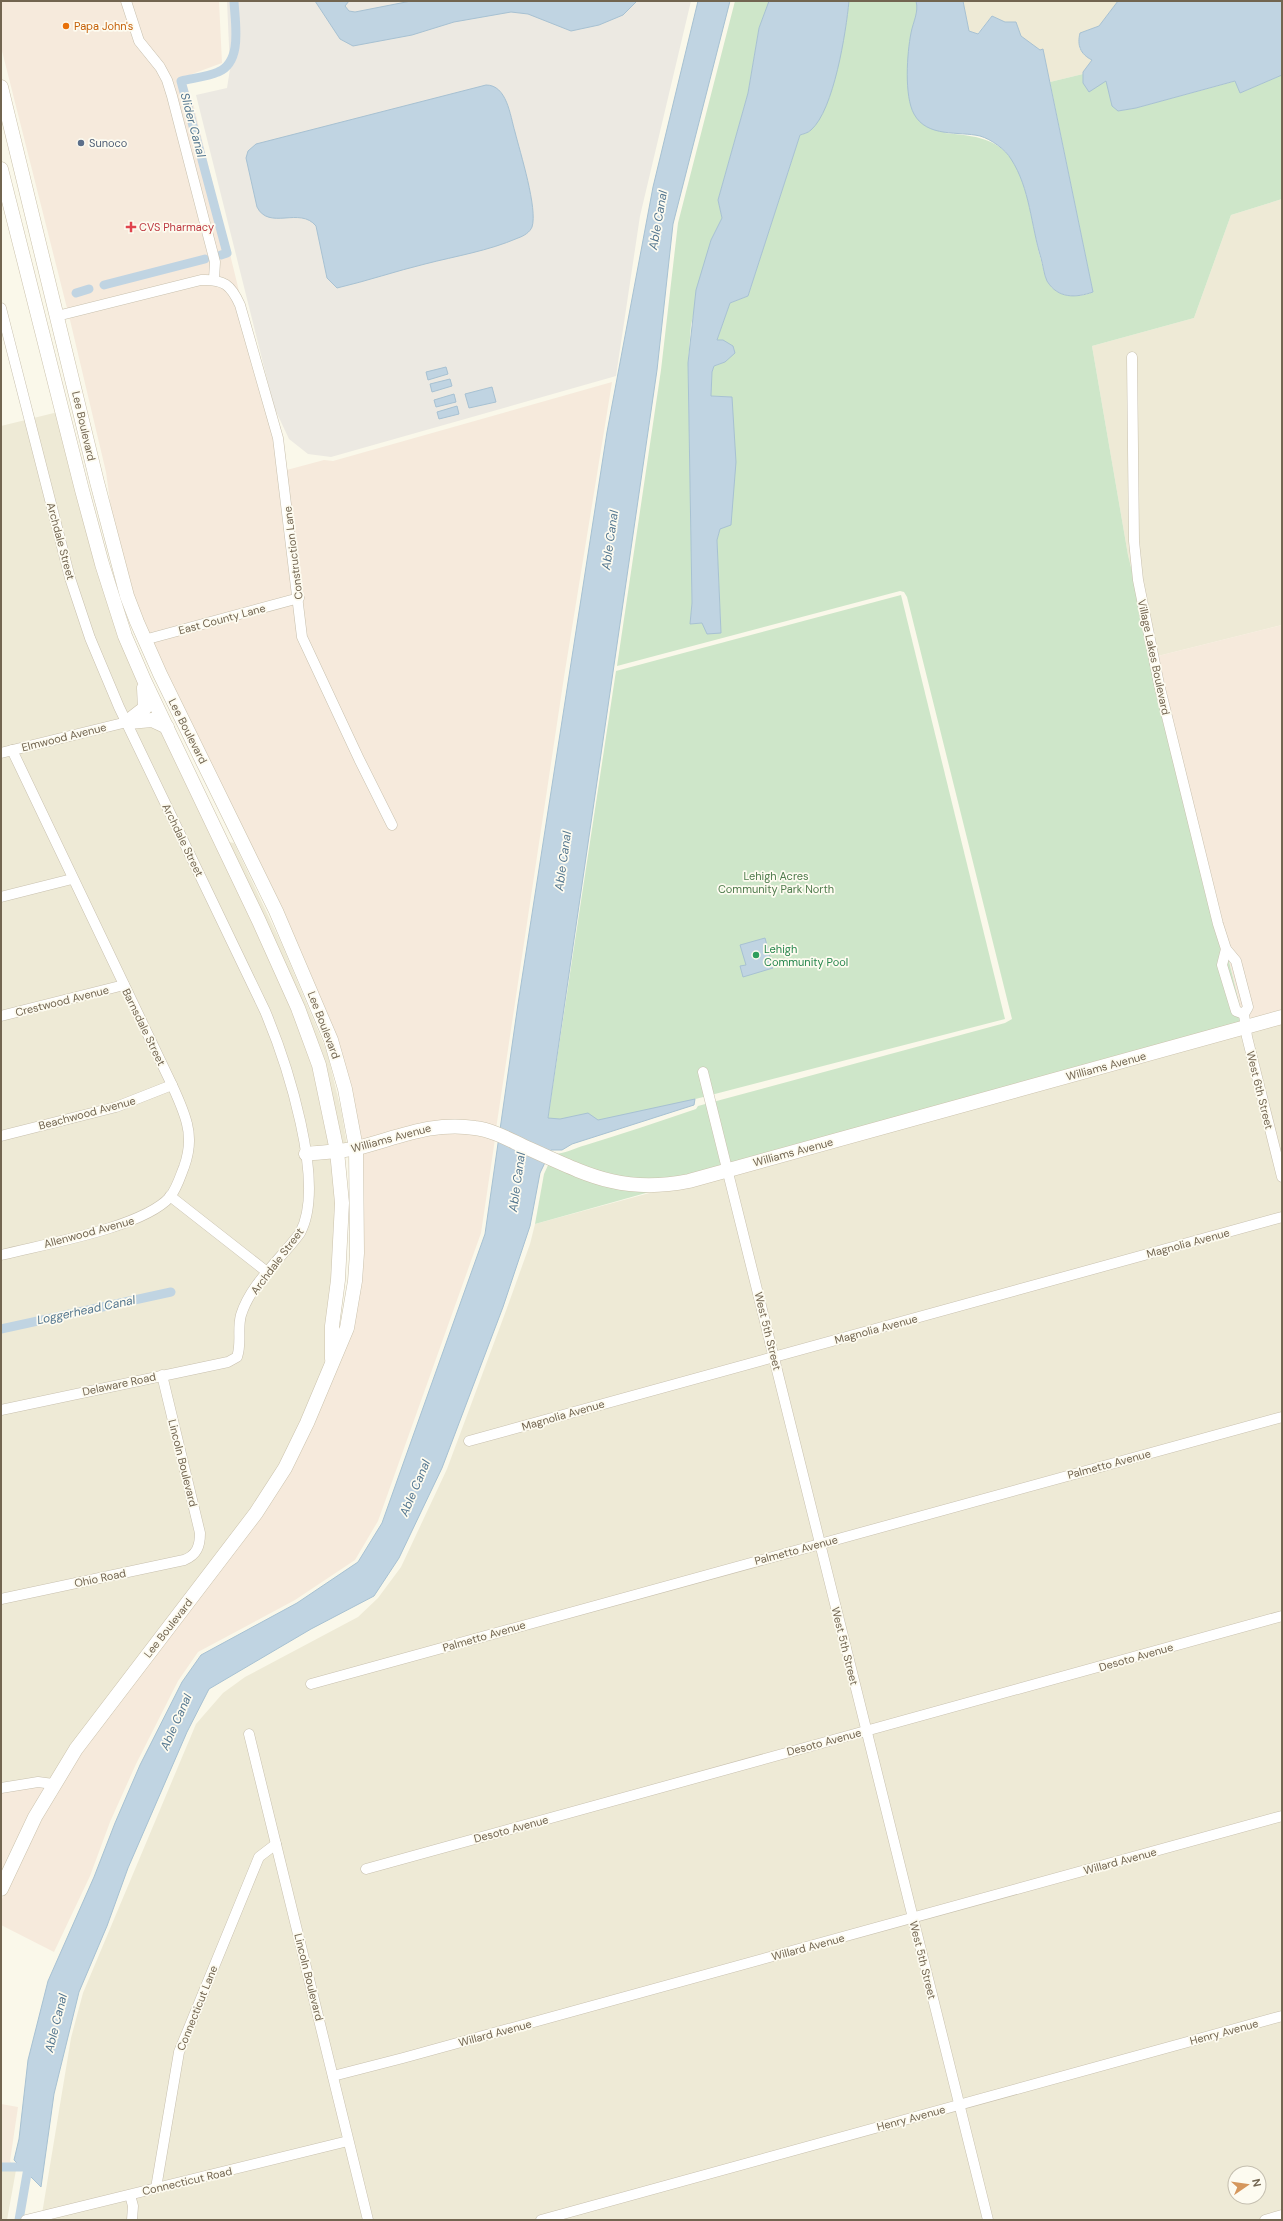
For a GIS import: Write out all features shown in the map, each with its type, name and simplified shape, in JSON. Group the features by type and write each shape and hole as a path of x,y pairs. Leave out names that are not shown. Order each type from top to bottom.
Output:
{"main road":[{"name":"Lee Boulevard","path":"1,87 94,470 127,596 144,640 276,911 331,1040 345,1089 356,1148 357,1253 355,1281 347,1328 297,1444 265,1500 101,1713 54,1784 18,1850 1,1889"},
{"name":"Lee Boulevard","path":"1,169 5,203 63,410 102,564 129,646 259,920 313,1046 326,1092 337,1151 342,1204 338,1280 332,1326 332,1365"},
{"path":"3,188 26,190"},
{"path":"5,203 26,190"},
{"path":"63,410 75,426 89,469 94,470"},
{"path":"129,646 144,640"},
{"path":"127,722 141,712 146,706 142,675"},
{"path":"127,722 147,720 157,721 167,727"},
{"path":"185,765 199,777 230,837 240,837"},
{"name":"Williams Avenue","path":"306,1154 356,1148 440,1126 454,1125 489,1131 600,1179 637,1186 666,1186 728,1170 1245,1020 1282,1017"}],"street":[{"path":"57,316 188,282 214,279 215,262 171,91 160,67 139,41 126,1"},
{"name":"Construction Lane","path":"214,279 227,285 234,292 240,305 278,438 299,598 302,637 392,825"},
{"name":"Archdale Street","path":"1,308 70,578 92,644 127,722 265,1011 279,1044 291,1081 306,1154 309,1205 305,1224 293,1242 252,1294 241,1315 239,1325 240,1349 237,1357"},
{"name":"Village Lakes Boulevard","path":"1132,357 1134,541 1138,580 1162,698 1226,949 1236,961 1248,1007 1245,1020"},
{"name":"East County Lane","path":"144,640 299,598"},
{"name":"Elmwood Avenue","path":"1,753 127,722"},
{"name":"Barnsdale Street","path":"12,750 72,879 184,1111 189,1137 186,1160 178,1184 170,1196"},
{"path":"1,897 72,879"},
{"name":"Village Lakes Boulevard","path":"1226,949 1222,965 1236,1011 1245,1020"},
{"name":"Crestwood Avenue","path":"1,1016 124,985"},
{"name":"West 6th Street","path":"1245,1020 1247,1037 1282,1177"},
{"name":"West 5th Street","path":"703,1072 988,2220"},
{"name":"Beachwood Avenue","path":"1,1136 116,1107 172,1085"},
{"path":"170,1196 268,1272"},
{"name":"Allenwood Avenue","path":"1,1255 129,1222 153,1210 170,1196"},
{"name":"Magnolia Avenue","path":"469,1441 1282,1217"},
{"name":"Delaware Road","path":"1,1410 228,1362 237,1357"},
{"name":"Lincoln Boulevard","path":"162,1375 200,1533 200,1543 196,1551"},
{"name":"Palmetto Avenue","path":"311,1684 1282,1417"},
{"name":"Ohio Road","path":"1,1599 184,1560 196,1551"},
{"name":"Desoto Avenue","path":"366,1869 1282,1616"},
{"name":"Lincoln Boulevard","path":"249,1734 368,2220"},
{"path":"1,1788 32,1783 54,1784"},
{"name":"Willard Avenue","path":"333,2076 1282,1816"},
{"name":"Connecticut Lane","path":"156,2188 178,2052 259,1857 276,1844"},
{"name":"Henry Avenue","path":"541,2220 1282,2016"},
{"name":"Connecticut Road","path":"26,2220 348,2141"},
{"path":"130,2195 132,2220"},
{"path":"1265,2220 1282,2215"}],"shaded area":[{"path":"1,1 219,1 222,63 184,77 194,107 283,471 324,460 333,461 612,382 564,677 496,1129 360,1142 350,1088 177,700 132,594 113,523 106,472 70,320 1,47"},
{"path":"227,1 691,1 640,216 616,376 331,457 308,454 289,439 274,407 196,95 227,88 230,69"},
{"path":"963,1 1118,1 1099,26 1080,33 1079,48 1092,60 1083,74 1050,82 1043,50 1040,50 1020,36 1016,22 1005,22 992,16 977,34 969,31"},
{"path":"1282,199 1282,625 1154,657 1128,555 1092,346 1194,318 1231,215"},
{"path":"58,412 137,677 140,705 147,724 162,730 177,766 254,922 308,1047 331,1147 300,1150 301,1159 332,1156 337,1204 326,1365 302,1422 265,1492 50,1781 1,1793 1,426"},
{"path":"1282,625 1282,1012 1244,1022 1154,657"},
{"path":"229,842 234,843 282,945 327,1052 341,1110 347,1145 342,1145 331,1090"},
{"path":"1282,1022 1282,2220 41,2220 71,2038 83,1993 196,1724 223,1693 245,1677 358,1617 378,1598 401,1567 447,1469 530,1244 535,1224"},
{"path":"453,1130 495,1139 481,1233 378,1521 355,1560 295,1600 198,1652 178,1681 136,1764 110,1822 90,1876 54,1952 1,1925 1,1901 22,1852 80,1751 233,1554 352,1329 362,1152 429,1132"},
{"path":"50,1781 1,1876 1,1793"},
{"path":"1,2104 18,2107 10,2161 16,2170 1,2171"},
{"path":"16,2170 7,2220 1,2220 1,2171"}],"green space":[{"path":"735,1 769,1 769,4 759,28 748,93 718,200 722,218 711,240 691,325 688,363 692,603 690,624 702,623 721,633 717,540 720,529 732,397 711,396 712,372 714,366 725,362 717,340 730,303 748,296 800,135 810,131 834,68 844,35 849,1 916,1 918,7 911,34 945,133 973,136 989,141 997,145 1011,158 1022,179 1046,279 1051,287 1056,291 1068,296 1080,296 1093,292 1050,82 1083,74 1083,83 1106,80 1118,111 1136,108 1236,81 1240,93 1282,75 1282,199 1231,215 1194,318 1092,346 1128,555 1244,1022 665,1181 614,1177 553,1154 566,1152 613,1137 696,1109 698,1106 1005,1023 1012,1019 907,597 904,592 900,591 617,666 661,370 678,223"},
{"name":"Lehigh Acres Community Park North","path":"901,595 1005,1019 545,1138 616,671"},
{"path":"549,1163 653,1191 535,1224 544,1174"}],"water":[{"path":"315,1 349,1 345,6 349,11 355,12 411,1 637,1 623,15 599,25 571,31 528,14 511,12 454,22 412,35 353,46 340,39"},
{"path":"698,1 730,1 673,224 657,370 548,1118 560,1119 588,1113 598,1120 695,1099 694,1105 572,1144 562,1150 551,1150 540,1173 530,1226 503,1307 442,1468 399,1558 374,1596 311,1629 209,1689 187,1732 128,1868 107,1926 79,1992 54,2094 41,2187 14,2160 19,2139 28,2060 48,1981 94,1877 140,1765 182,1682 201,1655 297,1603 358,1562 382,1523 485,1234 518,1004 607,432 653,187"},
{"path":"769,1 849,1 838,70 826,106 819,120 811,130 800,135 748,296 730,303 717,340 723,340 733,346 735,353 725,362 714,366 712,372 711,396 732,397 736,462 731,525 720,529 717,540 721,633 707,634 702,623 690,624 692,603 688,363 696,290 711,240 722,218 718,200 748,93 759,28"},
{"path":"916,1 963,1 969,31 978,34 992,16 1005,22 1016,22 1021,36 1040,50 1043,49 1093,292 1068,296 1056,291 1047,281 1022,182 1017,170 1006,152 984,137 944,132 927,127 920,122 914,114 909,97 907,74 911,33 917,9"},
{"path":"1118,1 1282,1 1282,75 1240,93 1235,81 1136,108 1118,111 1112,106 1106,81 1089,92 1083,83 1083,72 1092,60 1082,52 1079,41 1080,33 1099,26"},
{"path":"486,85 493,86 503,95 511,117 528,180 533,207 533,219 531,229 522,236 507,243 484,250 337,288 327,278 316,226 309,220 302,218 269,217 262,214 257,207 246,158 248,151 256,144"},
{"path":"446,367 448,374 428,380 426,372"},
{"path":"450,379 452,386 432,392 430,384"},
{"path":"492,387 496,402 469,408 465,394"},
{"path":"454,394 456,402 436,407 434,400"},
{"path":"457,406 459,414 439,419 437,412"},
{"name":"Lehigh Community Pool","path":"765,938 773,968 743,977 740,966 746,965 740,945"}],"waterway":[{"name":"Slider Canal","path":"221,255 227,253 181,81 214,74 226,67 231,60 236,41 234,1"},
{"name":"Slider Canal","path":"104,285 205,259"},
{"name":"Slider Canal","path":"76,293 89,289"},
{"name":"Loggerhead Canal","path":"1,1329 171,1292"},
{"name":"Able Canal","path":"19,2220 29,2162"},
{"path":"1,2167 28,2167"}],"place":[{"name":"Papa John's","path":"66,26"},
{"name":"Sunoco","path":"81,143"},
{"name":"CVS Pharmacy","path":"131,227"},
{"name":"Lehigh Community Pool","path":"756,955"}]}
